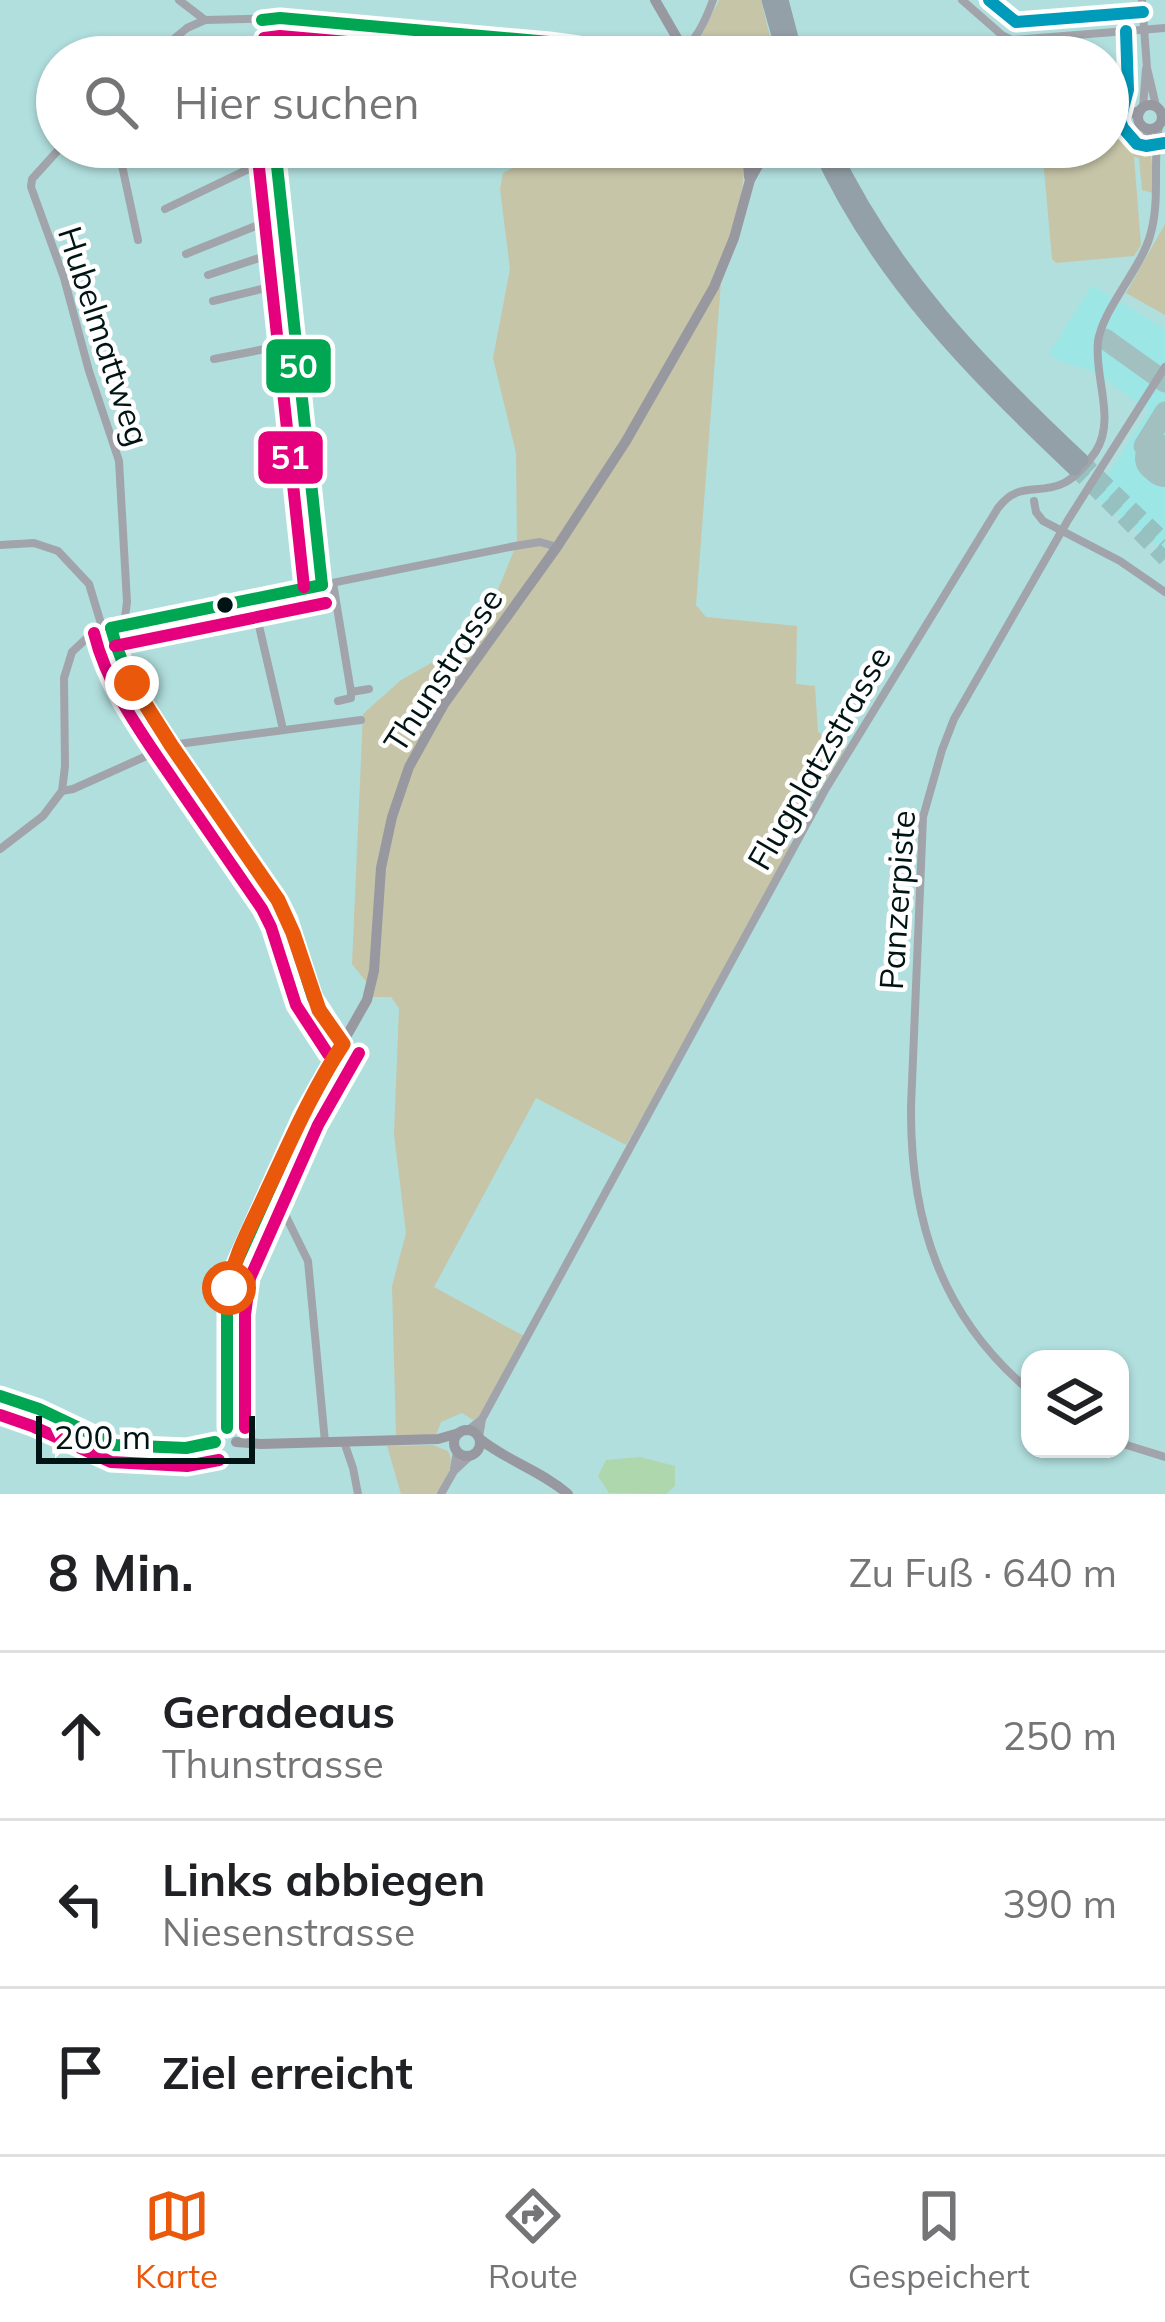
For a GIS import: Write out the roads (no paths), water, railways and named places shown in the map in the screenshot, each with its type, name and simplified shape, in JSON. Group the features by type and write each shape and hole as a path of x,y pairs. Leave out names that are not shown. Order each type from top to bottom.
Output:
{"highway":[{"path":"769,0 779,36"},
{"path":"781,0 790,36"},
{"path":"830,168 860,224 916,305 975,372 1084,460"},
{"path":"842,168 878,233 934,310 982,364 1084,460"}],"street":[{"path":"179,0 205,20"},
{"path":"655,0 675,36"},
{"path":"696,36 713,0"},
{"path":"962,0 1004,36"},
{"path":"1084,460 1102,438 1104,424 1098,340 1149,241 1157,202 1142,0"},
{"path":"176,36 205,20 280,18 482,36"},
{"path":"262,20 263,36"},
{"path":"1065,36 1165,28"},
{"name":"Hubelmattweg","path":"44,168 31,183 119,461 127,602 124,626"},
{"path":"123,168 138,239"},
{"path":"165,209 245,168"},
{"path":"278,168 322,585"},
{"name":"Thunstrasse","path":"227,1428 230,1279 270,1184 313,1095 361,1012 371,984 381,868 409,767 444,704 557,547 626,440 708,298 734,238 751,168"},
{"path":"186,254 283,214"},
{"path":"208,275 286,249"},
{"path":"213,301 290,283"},
{"path":"214,359 296,343"},
{"name":"Panzerpiste","path":"1021,1382 986,1347 959,1310 934,1261 920,1216 911,1153 923,817 947,734 1062,530 1165,367"},
{"path":"1084,460 1106,458"},
{"name":"Flugplatzstrasse","path":"468,1443 825,790 998,508 1017,491 1066,482 1084,460"},
{"path":"1034,501 1040,517 1165,592"},
{"path":"0,545 34,543 58,551 89,584 128,676 278,900 319,1010 343,1044"},
{"path":"0,849 43,816 62,791 65,668 78,644 89,636 534,543 557,547"},
{"path":"333,583 351,692 351,698 338,700"},
{"path":"253,600 283,725"},
{"path":"351,692 369,689"},
{"path":"62,791 171,745 361,720"},
{"path":"270,1184 308,1261 325,1442"},
{"path":"0,1396 116,1445 186,1448 215,1442"},
{"path":"215,1442 217,1432 227,1428 236,1434 236,1442"},
{"path":"215,1442 226,1450 236,1442 438,1439 468,1443 536,1470 568,1494"},
{"path":"343,1441 358,1494"},
{"path":"441,1494 468,1443"},
{"path":"1129,1446 1165,1457"}],"tunnel":[{"path":"1081,460 1165,541"},
{"path":"1074,468 1165,559"}]}
